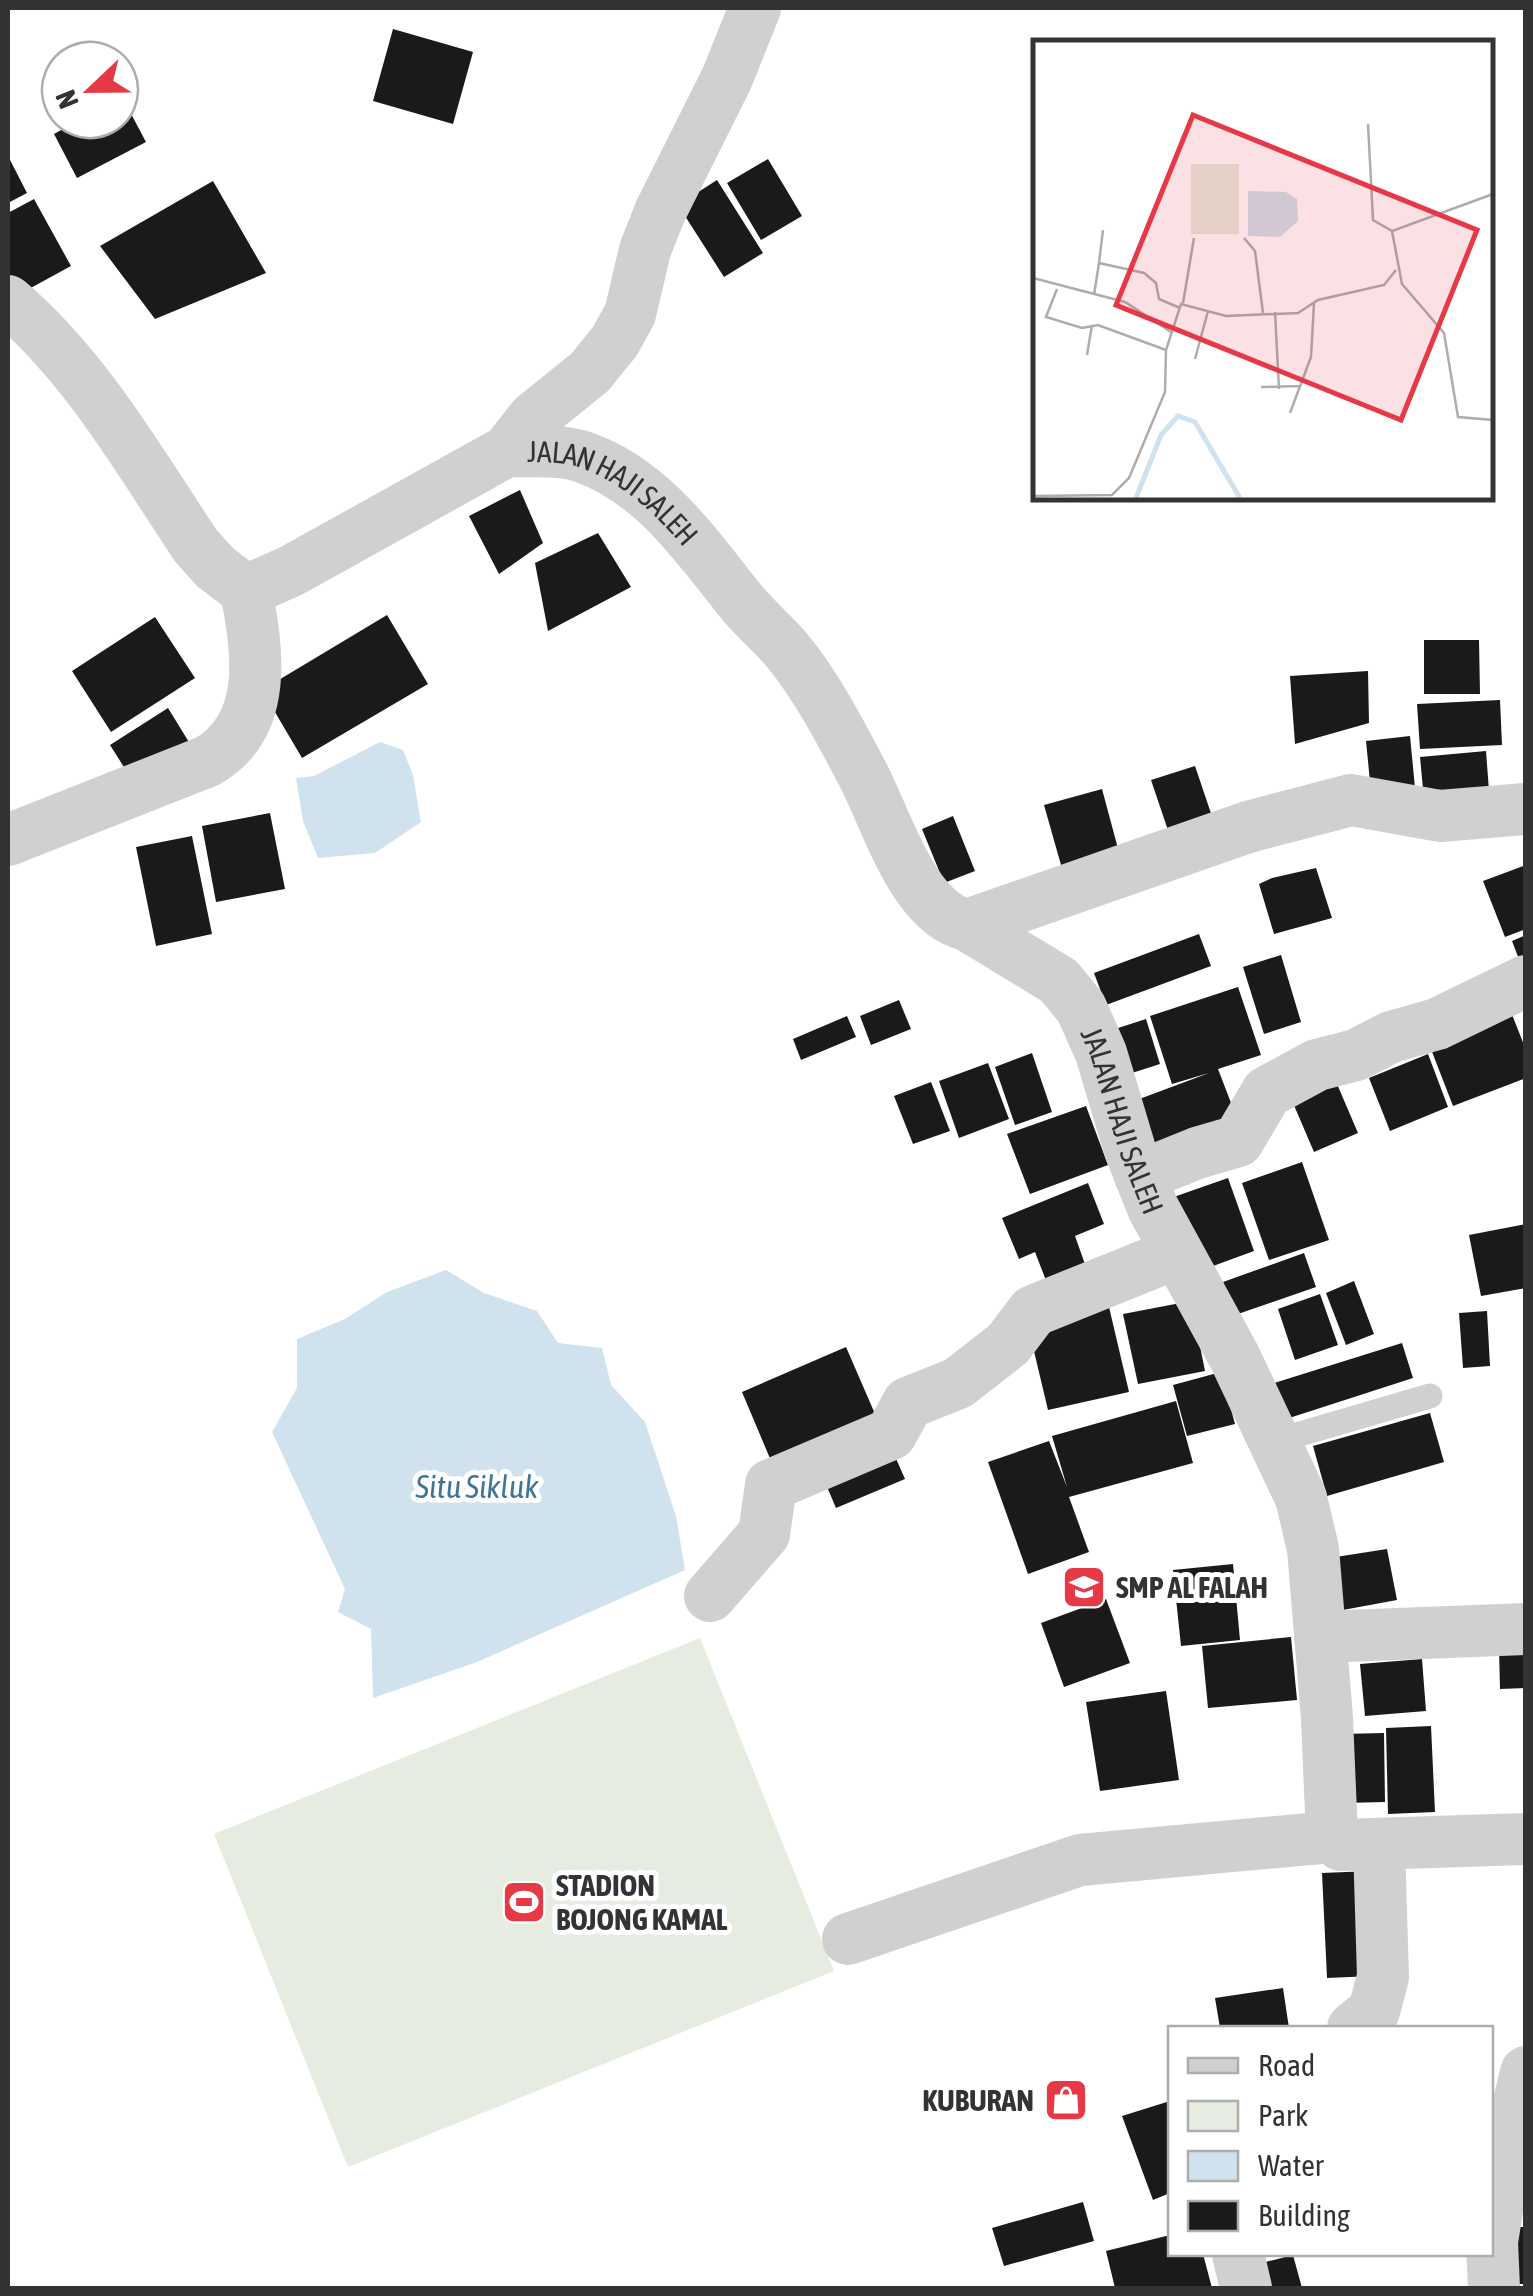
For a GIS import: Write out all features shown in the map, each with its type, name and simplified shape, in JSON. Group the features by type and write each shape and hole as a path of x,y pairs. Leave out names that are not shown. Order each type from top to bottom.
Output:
{"street":[{"path":"246,591 290,571 507,451 533,418 590,372 630,314 645,250 660,212 728,78 755,8"},
{"path":"8,302 30,320 88,388 196,546 246,591 258,676 245,720 226,750 208,761 8,840"},
{"name":"JALAN HAJI SALEH","path":"507,451 579,455 609,468 649,494 786,650 862,774 920,889 954,922 967,924 1059,981 1081,1008 1101,1054 1140,1176 1177,1254 1235,1358 1301,1498 1309,1532 1320,1637 1383,1977 1374,2011 1355,2026"},
{"path":"967,924 1248,827 1351,800 1440,816 1526,810"},
{"path":"1140,1176 1197,1152 1238,1141 1268,1092 1317,1064 1356,1056 1391,1037 1437,1024 1526,981"},
{"path":"710,1596 764,1534 772,1484 891,1434 908,1403 958,1383 1008,1344 1033,1311 1177,1254"},
{"path":"1320,1637 1526,1629"},
{"path":"848,1939 1080,1860 1356,1841 1526,1839"},
{"path":"1493,2235 1502,2172 1526,2072"},
{"path":"1238,2256 1246,2288"},
{"path":"1493,2256 1494,2288"}],"lane":[{"path":"1276,1441 1430,1396"}],"green space":[{"name":"STADION BOJONG KAMAL","path":"700,1638 834,1971 348,2167 214,1834"}],"water":[{"path":"380,742 403,750 413,775 421,822 375,853 318,858 303,821 296,778 314,776"},
{"name":"Situ Sikluk","path":"446,1270 484,1293 537,1311 558,1343 602,1348 611,1385 645,1422 676,1516 685,1570 477,1662 373,1698 371,1629 338,1612 345,1589 272,1432 297,1388 297,1339 345,1319 387,1292"}],"building":[{"path":"393,29 473,52 453,124 373,101"},
{"path":"140,131 146,142 77,178 57,140 140,140"},
{"path":"8,156 27,193 8,203"},
{"path":"768,159 802,216 761,240 727,183"},
{"path":"717,180 763,253 724,277 678,205"},
{"path":"213,181 266,273 155,319 100,246"},
{"path":"34,199 71,266 16,296 8,281 8,213"},
{"path":"520,490 543,543 499,574 469,516"},
{"path":"598,533 631,587 548,631 535,563"},
{"path":"387,615 428,684 302,758 262,690"},
{"path":"155,617 195,678 111,732 72,671"},
{"path":"1424,640 1479,640 1480,694 1424,694"},
{"path":"1368,671 1369,723 1295,744 1290,676"},
{"path":"1500,700 1502,745 1420,749 1417,704"},
{"path":"168,708 192,747 134,783 110,745"},
{"path":"1410,736 1415,788 1371,792 1366,741"},
{"path":"1486,751 1490,804 1425,810 1420,757"},
{"path":"1195,766 1218,834 1174,848 1151,780"},
{"path":"1102,789 1120,856 1063,872 1044,805"},
{"path":"270,813 285,889 216,902 202,826"},
{"path":"953,816 975,871 944,883 922,829"},
{"path":"192,836 212,934 156,946 136,847"},
{"path":"1526,865 1526,929 1505,937 1483,881"},
{"path":"1316,868 1332,918 1274,934 1259,884"},
{"path":"1199,934 1211,966 1106,1005 1094,973"},
{"path":"1526,935 1526,975 1525,975 1512,941"},
{"path":"1281,955 1301,1022 1264,1034 1243,967"},
{"path":"1238,987 1261,1055 1218,1069 1238,1121 1154,1154 1134,1101 1209,1073 1172,1084 1150,1016"},
{"path":"899,1000 911,1029 871,1045 860,1016"},
{"path":"1511,1012 1526,1050 1526,1078 1453,1106 1429,1044"},
{"path":"847,1016 856,1037 801,1060 793,1039"},
{"path":"1146,1019 1160,1064 1132,1073 1118,1028"},
{"path":"1032,1053 1052,1112 1015,1125 995,1067"},
{"path":"1428,1054 1448,1107 1390,1131 1369,1078"},
{"path":"988,1063 1009,1119 959,1138 939,1081"},
{"path":"1334,1077 1358,1133 1314,1152 1290,1096"},
{"path":"931,1082 950,1131 913,1144 894,1096"},
{"path":"1086,1106 1108,1165 1030,1194 1007,1134"},
{"path":"1302,1162 1329,1240 1269,1260 1242,1183"},
{"path":"1228,1178 1254,1251 1194,1273 1168,1199"},
{"path":"1088,1183 1104,1224 1075,1236 1091,1281 1052,1296 1035,1252 1019,1259 1002,1218"},
{"path":"1526,1224 1526,1288 1481,1296 1469,1235"},
{"path":"1304,1253 1316,1287 1235,1315 1223,1282"},
{"path":"1354,1281 1374,1334 1346,1345 1326,1293"},
{"path":"1320,1294 1338,1345 1295,1360 1278,1309"},
{"path":"1191,1301 1205,1371 1138,1384 1123,1314"},
{"path":"1109,1307 1129,1392 1048,1410 1028,1326"},
{"path":"1487,1311 1490,1366 1463,1368 1459,1313"},
{"path":"1402,1343 1413,1378 1283,1420 1271,1384"},
{"path":"846,1347 882,1430 777,1475 742,1392"},
{"path":"1221,1372 1235,1424 1187,1436 1173,1385"},
{"path":"1176,1401 1193,1463 1069,1497 1089,1552 1028,1574 988,1462 1049,1441 1067,1487 1052,1436"},
{"path":"1430,1413 1444,1462 1327,1496 1313,1446"},
{"path":"890,1445 905,1479 836,1508 822,1475"},
{"path":"1387,1549 1397,1600 1332,1612 1323,1559"},
{"path":"1233,1564 1240,1640 1181,1646 1173,1570"},
{"path":"1106,1599 1130,1663 1064,1687 1041,1623"},
{"path":"1291,1637 1297,1700 1208,1708 1202,1646"},
{"path":"1526,1647 1526,1688 1500,1689 1499,1648"},
{"path":"1422,1659 1426,1711 1365,1716 1360,1664"},
{"path":"1166,1691 1179,1780 1100,1791 1086,1702"},
{"path":"1431,1726 1435,1812 1388,1814 1386,1728"},
{"path":"1384,1733 1385,1802 1344,1803 1342,1734"},
{"path":"1370,1871 1374,1976 1327,1978 1322,1873"},
{"path":"1283,1988 1289,2026 1220,2026 1215,1998"},
{"name":"KUBURAN","path":"1069,2088 1078,2108 1064,2116 1055,2094"},
{"path":"1168,2102 1168,2194 1153,2200 1122,2116"},
{"path":"1083,2202 1094,2241 1004,2266 992,2228"},
{"path":"1514,2227 1526,2227 1526,2284 1513,2284"},
{"path":"1168,2236 1168,2256 1204,2256 1212,2288 1115,2288 1106,2251"},
{"path":"1293,2256 1302,2288 1257,2288 1250,2266"}],"place":[{"name":"SMP AL FALAH","path":"1084,1587"},
{"name":"STADION BOJONG KAMAL","path":"524,1902"},
{"name":"KUBURAN","path":"1066,2100"}]}
